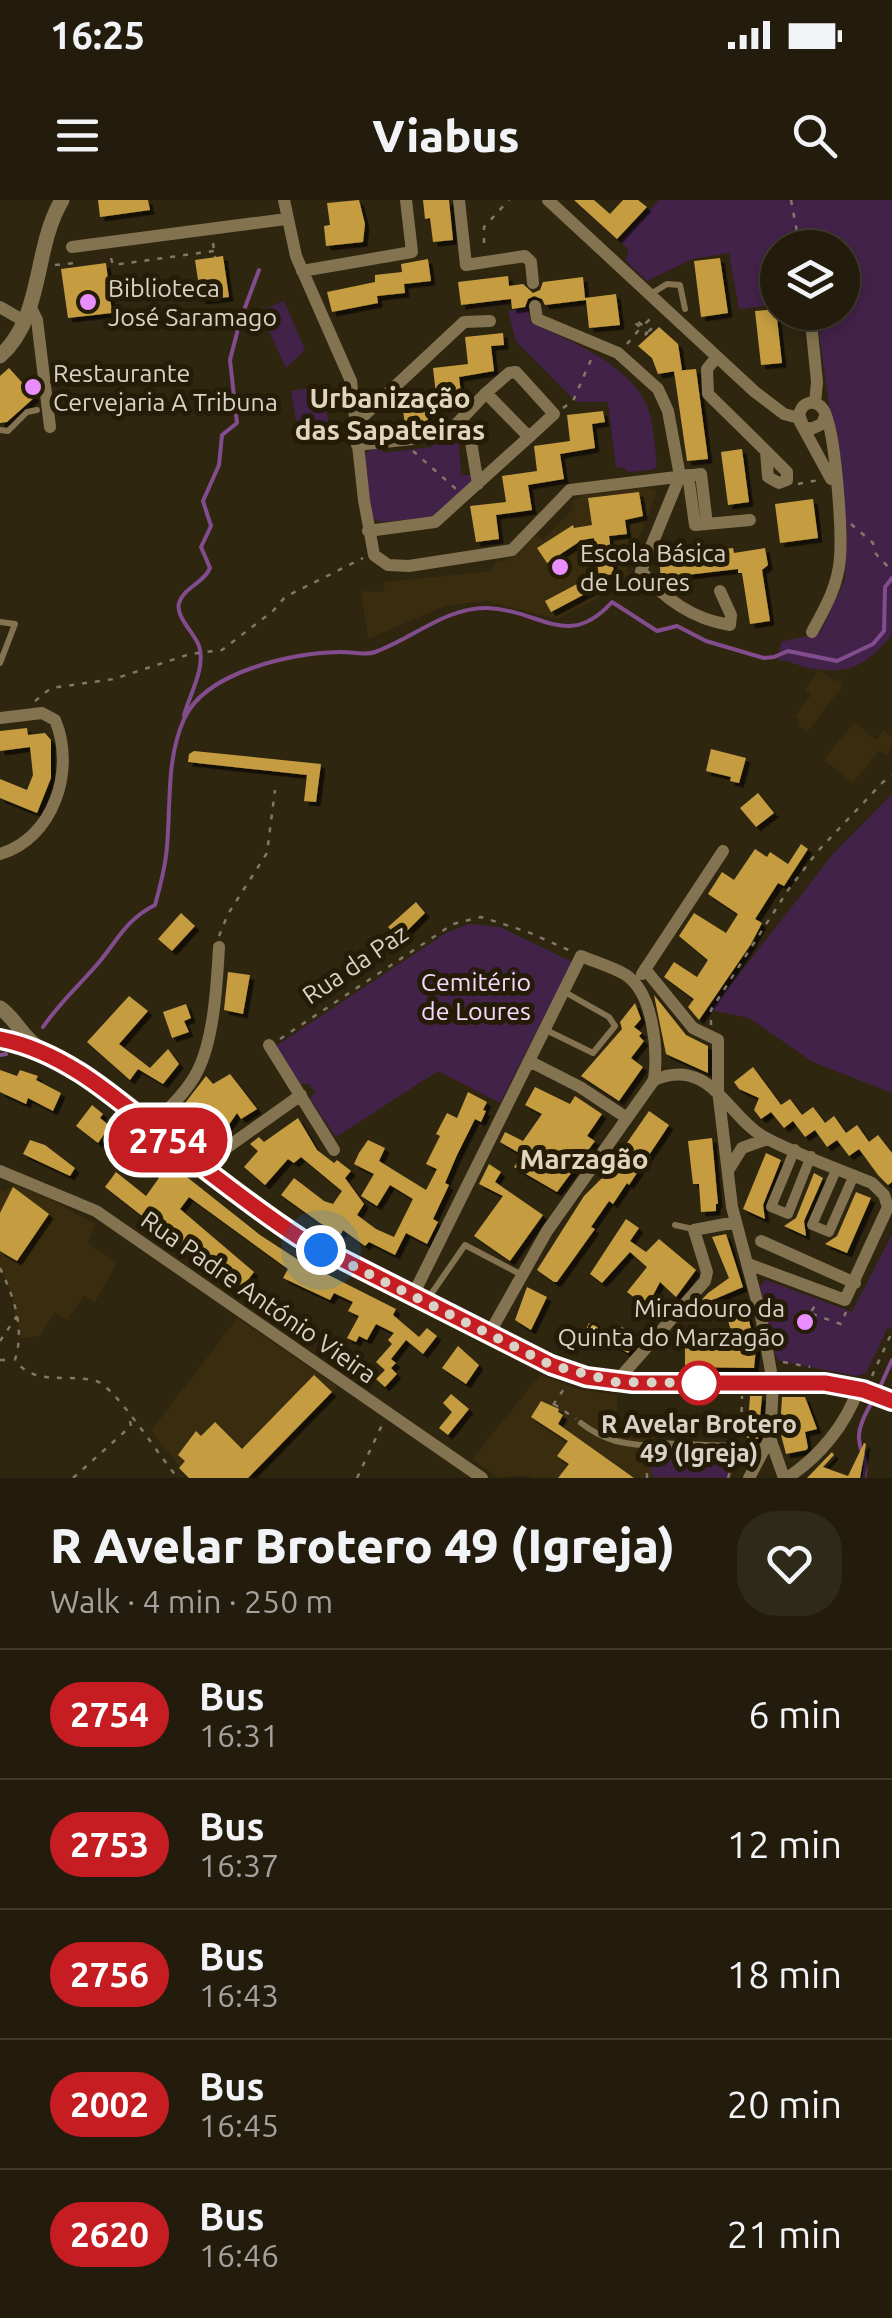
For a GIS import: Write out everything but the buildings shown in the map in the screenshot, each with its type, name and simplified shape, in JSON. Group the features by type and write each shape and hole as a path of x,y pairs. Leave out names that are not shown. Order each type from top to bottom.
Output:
{"main road":[{"path":"4,1040 58,1060 96,1083 300,1238 551,1365 616,1382 825,1383 892,1402"}],"street":[{"path":"0,356 16,340 27,314 48,230 62,200"},
{"path":"284,200 302,270 351,381 374,556 388,565 409,566 512,550 570,490 684,475 701,474 707,524 750,520"},
{"path":"302,270 412,252 406,200"},
{"path":"459,200 466,264 525,256 531,262 533,283"},
{"path":"548,200 660,307 774,407 800,420 806,428 815,429 825,416"},
{"path":"72,247 286,219"},
{"path":"536,306 537,319 618,354 658,389 684,475 641,571 658,592 684,610 730,625 732,615 720,591"},
{"path":"0,307 36,320 50,427"},
{"path":"357,422 464,322 490,321"},
{"path":"812,330 818,382 814,403"},
{"path":"716,358 707,369 708,394 766,451 768,477 779,483 786,480"},
{"path":"368,531 436,522 554,414 516,372 486,393 450,431"},
{"path":"486,393 530,437"},
{"path":"812,632 833,593 840,560 834,459 825,416 814,403 803,406 800,420 833,484"},
{"path":"358,446 464,432 471,442 478,484"},
{"path":"0,718 49,715 58,726 63,779 47,817 26,840 0,854"},
{"path":"635,984 723,851"},
{"path":"152,1126 196,1075 202,1061 220,948"},
{"path":"418,1300 581,956 627,976 635,984 654,1027 658,1052 654,1080 547,1231 490,1334"},
{"path":"645,970 692,1028 714,1038 736,1222 772,1383 767,1444 752,1473 784,1478 807,1464 863,1391"},
{"path":"3,1010 4,1040"},
{"path":"3,1010 26,1040 58,1060"},
{"path":"270,1045 334,1150"},
{"path":"529,1061 580,1086 627,1118"},
{"path":"654,1080 668,1074 688,1077 718,1090 755,1131 872,1183 884,1195 888,1207 846,1300 748,1264"},
{"path":"206,1169 224,1149 302,1094"},
{"path":"728,1172 742,1148 768,1139"},
{"path":"795,1149 772,1207 788,1214 812,1156"},
{"path":"837,1168 812,1225 830,1232 854,1176"},
{"name":"Rua Padre António Vieira","path":"0,1172 96,1211 482,1478"},
{"path":"616,1382 705,1281 694,1230 736,1222"},
{"path":"761,1241 855,1283"},
{"path":"654,1446 767,1444"},
{"path":"767,1444 784,1478"}],"lane":[{"path":"648,295 675,283 680,285 685,309"},
{"path":"0,430 8,431 27,412 38,410"},
{"path":"0,622 15,624 0,662"},
{"path":"545,1029 593,1054 615,1026 609,1017 563,992"},
{"path":"675,1225 694,1230"},
{"path":"418,1300 466,1246 520,1274"},
{"path":"581,1423 598,1436 621,1444 654,1446"}],"path":[{"path":"484,242 484,227 509,200"},
{"path":"791,200 797,230"},
{"path":"213,244 215,258"},
{"path":"111,258 113,265 214,250"},
{"path":"39,268 76,262"},
{"path":"618,354 638,331 644,336 646,333 634,322 649,331 652,328 646,323 660,307"},
{"path":"554,414 573,401 584,370 599,346"},
{"path":"405,441 465,497"},
{"path":"786,480 833,484"},
{"path":"848,520 857,533 873,543 876,554 892,570"},
{"path":"36,714 35,702 51,688 114,680 190,654 222,650 285,597 362,558 374,556"},
{"path":"714,1038 711,1010 764,932 770,914 818,851 892,776"},
{"path":"220,948 219,932 267,852 275,790"},
{"name":"Rua da Paz","path":"270,1045 453,924 481,917 528,932 581,956"},
{"path":"0,1268 18,1315 20,1337 15,1360 22,1370 37,1376 99,1382 112,1390 178,1478"},
{"path":"804,1322 821,1293"},
{"path":"812,1314 841,1324 846,1300"},
{"path":"0,1341 18,1315"},
{"path":"863,1391 892,1332"},
{"path":"775,1355 780,1361 821,1369"},
{"path":"0,1360 15,1360"},
{"path":"567,1385 554,1405 572,1416"},
{"path":"741,1426 742,1396"},
{"path":"73,1478 124,1435 131,1426 129,1414"},
{"path":"357,1478 388,1414"},
{"path":"648,1477 647,1462 682,1459"},
{"path":"728,1478 733,1460"}],"shaded area":[{"name":"Escola Básica de Loures","path":"655,490 656,495 626,570 633,575 628,588 621,586 558,619 486,601 445,606 368,639 361,591 383,592 385,582 492,571 494,563 512,558 535,535 543,540 573,509 570,501 584,495"},
{"path":"819,670 837,682 840,679 843,686 807,732 797,724 795,716 811,695 805,689"},
{"path":"854,722 876,740 884,730 892,737 892,748 886,756 879,751 853,783 824,760"},
{"path":"14,1185 50,1199 95,1224 88,1243 117,1263 95,1302 84,1296 67,1320 55,1312 40,1336 20,1339 11,1292 0,1269 0,1189 3,1192"},
{"path":"237,1318 338,1387 248,1478 189,1478 151,1431"},
{"path":"540,1375 578,1389 617,1395 617,1429 654,1430 654,1456 737,1457 731,1478 499,1478 472,1459"}],"green space":[{"path":"659,200 892,200 892,635 865,661 847,669 824,670 778,660 781,642 820,633 845,580 847,528 818,330 860,330 860,230 760,230 760,307 739,309 729,253 692,259 647,281 625,260 629,250 620,241"},
{"path":"284,301 305,350 286,368 260,311"},
{"path":"527,308 531,323 616,368 641,395 653,431 657,466 652,470 628,472 623,467 616,468 608,402 576,402 516,341 508,311"},
{"path":"322,386 330,432 299,437 291,391"},
{"path":"459,435 467,443 459,445 461,475 472,475 472,481 431,517 383,522 372,519 365,453 381,446 383,453 432,447 435,439"},
{"path":"892,794 892,1093 813,1062 749,1018 711,1010 834,853"},
{"name":"Cemitério de Loures","path":"469,924 500,927 572,962 500,1103 438,1071 336,1137 310,1099 315,1092 309,1084 296,1084 276,1046 446,933"},
{"path":"892,1234 892,1329 888,1327 866,1373 856,1376 780,1361 775,1355 760,1286 766,1280 852,1312"},
{"path":"667,1460 674,1460 676,1467 677,1460 688,1460 688,1471 691,1461 703,1461 706,1467 706,1461 718,1461 719,1467 722,1461 732,1461 727,1478 653,1477 650,1463 663,1467"}],"waterway":[{"path":"184,715 201,654 180,614 179,603 210,568 201,547 211,526 203,501 219,465 222,435 237,423 230,360 259,270"},
{"path":"43,1027 130,923 155,905 165,861 178,734 195,703 230,677 297,656 375,652 443,618 472,609 506,610 567,626 582,624 612,602 657,631 677,626 706,641 764,658 788,651 837,661 873,644 884,631 885,587 892,578"},
{"path":"0,1055 6,1054"},
{"path":"880,1387 892,1360"},
{"path":"864,1478 859,1434 873,1400"}],"bus line":[{"name":"2754","path":"0,1039 58,1060 96,1083 300,1238 551,1365 616,1382 825,1383 863,1390 892,1401"}],"place":[{"name":"Biblioteca José Saramago","path":"88,302"},
{"name":"Restaurante Cervejaria A Tribuna","path":"33,387"},
{"name":"Escola Básica de Loures","path":"560,567"},
{"name":"Miradouro da Quinta do Marzagão","path":"805,1322"},
{"name":"R Avelar Brotero 49 (Igreja)","path":"699,1383"}],"district":[{"name":"Urbanização das Sapateiras","path":"390,414"},
{"name":"Marzagão","path":"584,1159"}],"route":[{"path":"321,1250 551,1365 616,1382 699,1383"}]}
